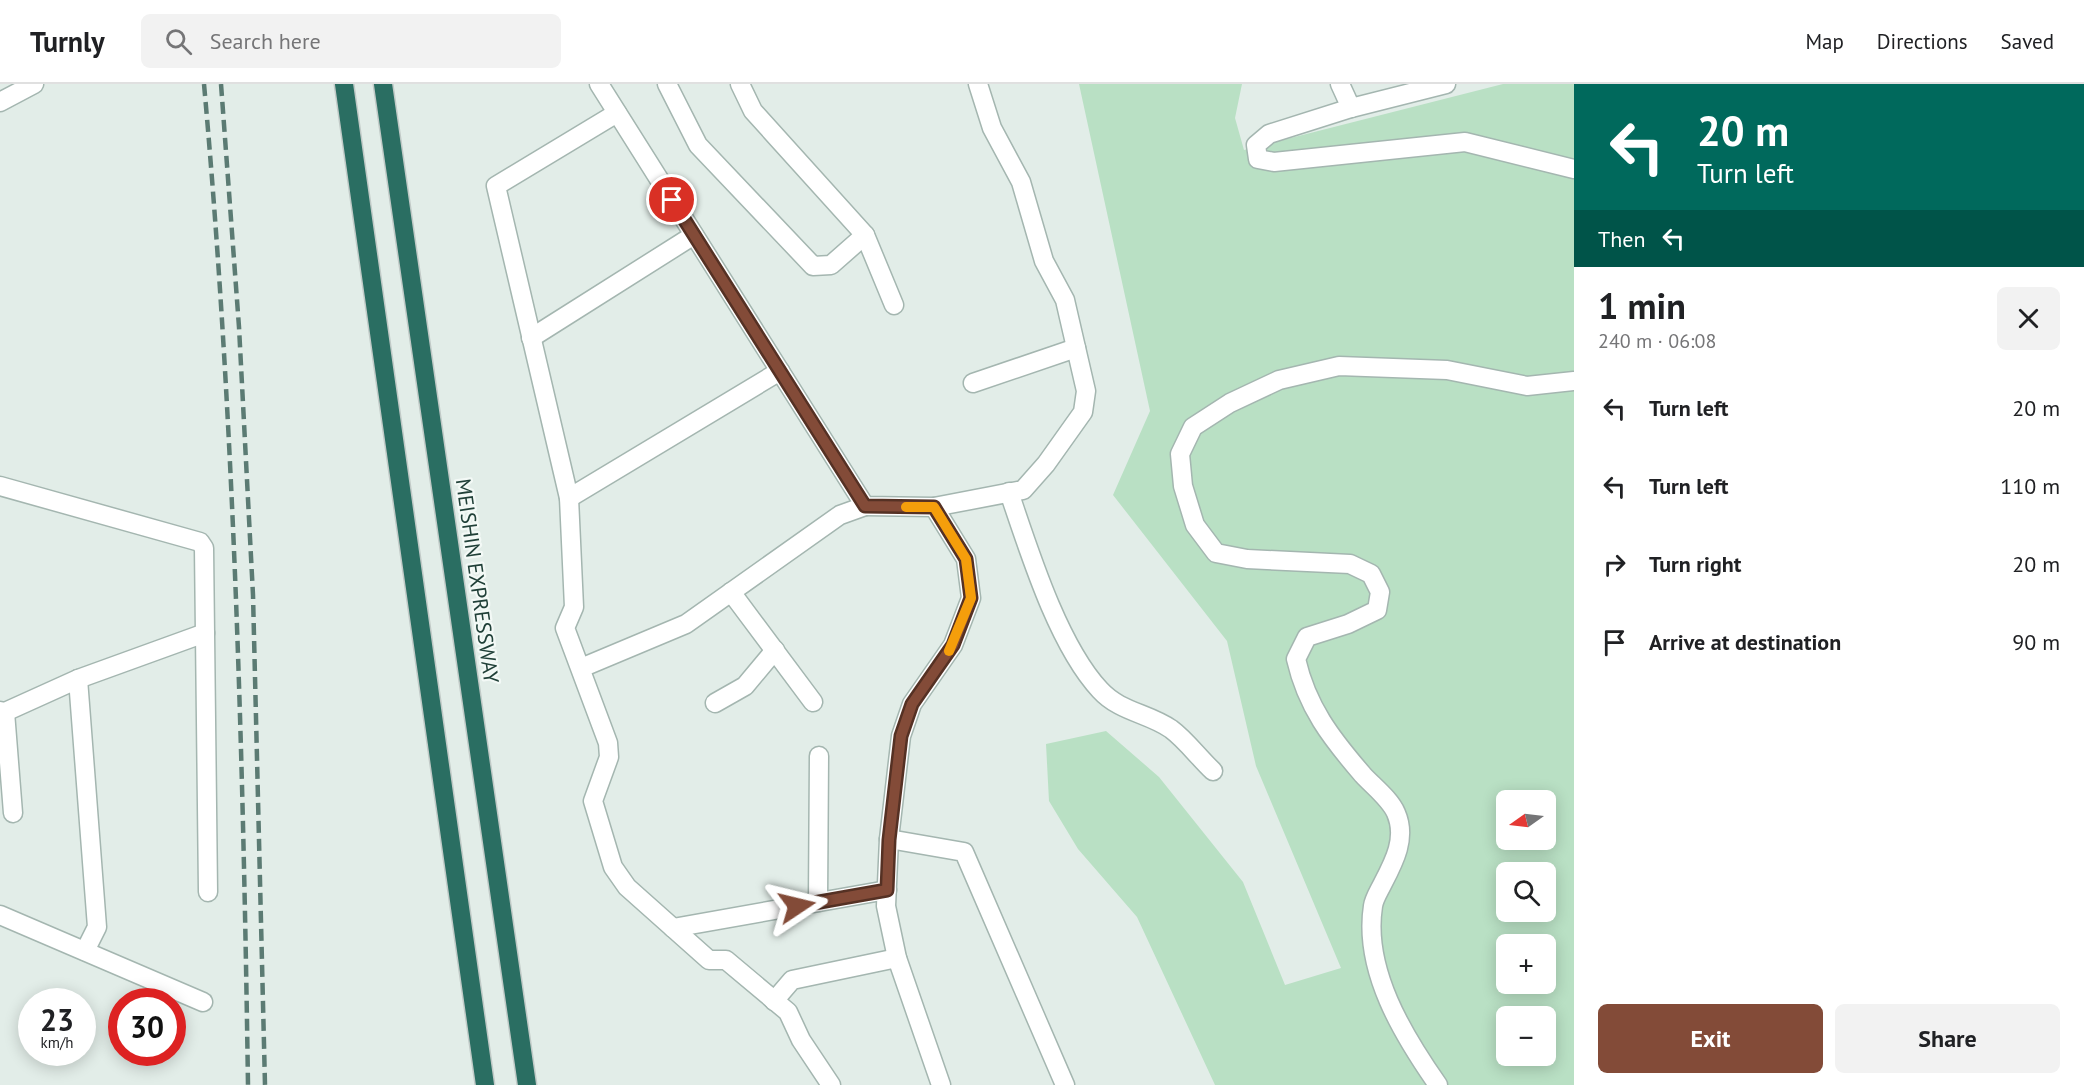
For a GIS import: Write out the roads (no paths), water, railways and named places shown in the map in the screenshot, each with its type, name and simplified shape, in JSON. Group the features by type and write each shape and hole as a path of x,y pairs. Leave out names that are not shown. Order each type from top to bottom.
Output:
{"highway":[{"path":"344,84 485,1085"},
{"name":"MEISHIN EXPRESSWAY","path":"384,84 527,1085"}],"street":[{"path":"0,102 34,84"},
{"path":"599,84 865,506"},
{"path":"667,84 698,145 813,266 831,265 865,235"},
{"path":"740,84 753,111 865,235 894,305"},
{"path":"581,668 686,624 840,515 865,506 934,507 1023,490 1046,464 1083,412 1086,392 1065,300 1044,261 1021,182 992,128 978,84"},
{"path":"1340,84 1351,108"},
{"path":"1446,84 1351,108 1269,134 1256,145 1258,159 1275,162 1331,154 1465,142 1574,169"},
{"path":"617,113 496,186 569,498 573,607 565,628 608,743 609,757 593,801 613,867 627,887 709,960 726,960 788,1012 801,1040 831,1085"},
{"path":"531,338 694,236"},
{"path":"973,383 1076,348"},
{"path":"1438,1085 1419,1057 1381,984 1372,940 1373,904 1402,840 1396,812 1362,774 1313,709 1303,687 1296,658 1307,637 1348,624 1377,610 1380,592 1371,574 1350,564 1247,559 1216,553 1195,525 1183,486 1180,454 1193,427 1230,403 1279,380 1340,366 1447,370 1527,386 1574,381"},
{"path":"569,498 780,371"},
{"path":"0,486 200,542 204,548 208,892"},
{"path":"1009,492 1041,583 1063,631 1100,691 1122,708 1171,729 1212,771"},
{"path":"934,507 966,559 971,598 953,645 912,704 901,736 889,840 886,906 897,958 941,1085"},
{"path":"731,592 813,702"},
{"path":"13,813 2,712 78,679 205,633"},
{"path":"715,704 745,686 775,650"},
{"path":"78,679 97,927 85,951"},
{"path":"818,902 819,756"},
{"path":"889,840 964,852 1065,1085"},
{"path":"673,928 887,890"},
{"path":"0,915 203,1002"},
{"path":"774,1001 792,980 897,958"}],"railway":[{"path":"204,84 230,459 240,709 248,1085"},
{"path":"221,84 239,327 253,595 265,1085"}]}
